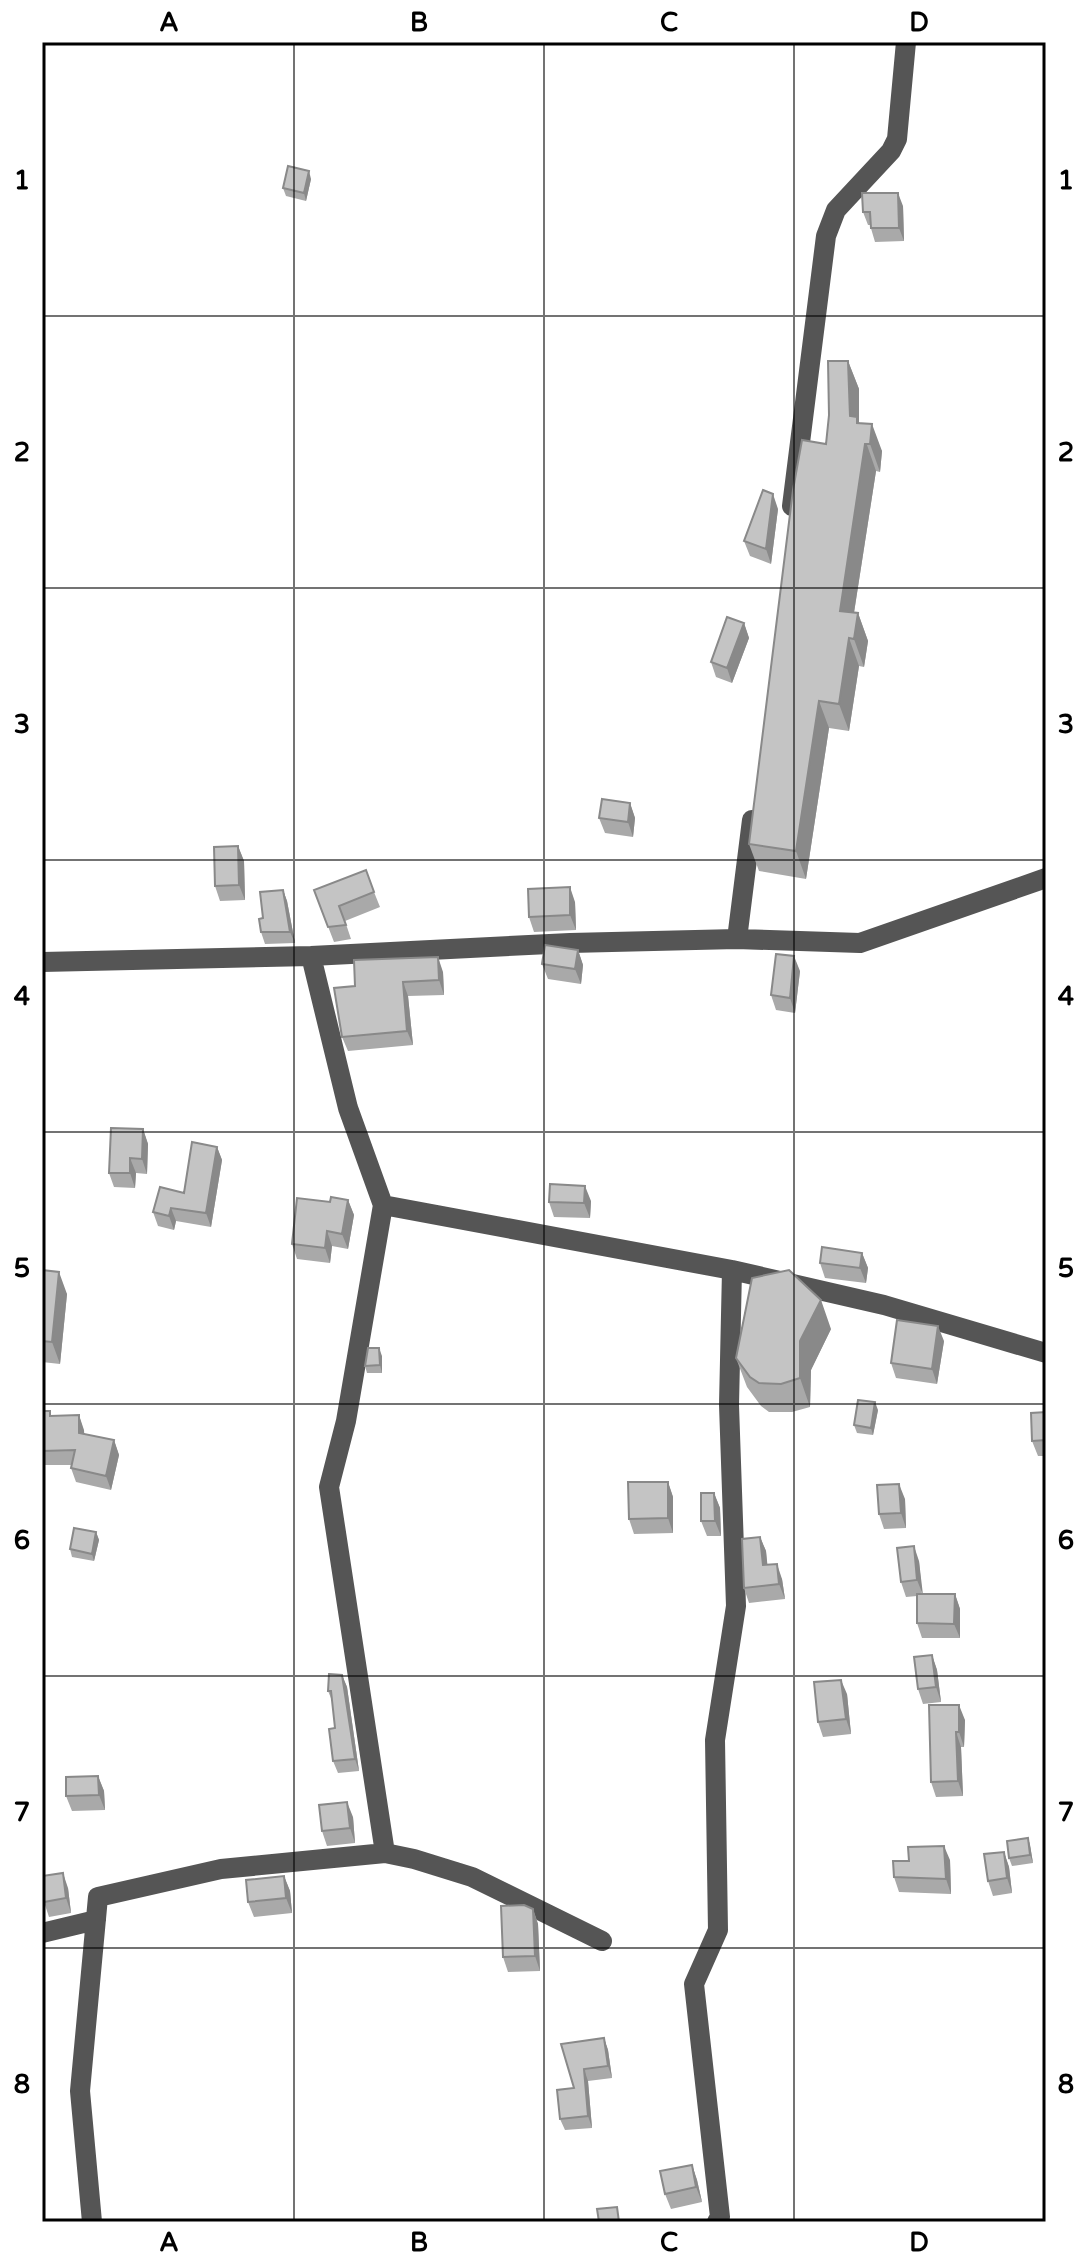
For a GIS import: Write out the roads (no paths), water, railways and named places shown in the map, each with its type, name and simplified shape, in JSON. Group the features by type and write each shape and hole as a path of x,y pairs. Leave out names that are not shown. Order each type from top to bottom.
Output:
{"street":[{"path":"788,533 826,236 836,210 891,151 897,139 906,42"},
{"path":"737,939 755,798"},
{"path":"42,962 311,956 570,943 737,939 860,943 1046,878"},
{"path":"311,956 348,1108 383,1205 346,1421 329,1487 385,1853"},
{"path":"383,1205 732,1270 884,1305 1046,1353"},
{"path":"717,2222 720,2217 694,1984 718,1930 715,1740 736,1606 729,1405 732,1270"},
{"path":"92,2222 80,2091 98,1897 221,1869 385,1853 472,1877 602,1941"},
{"path":"42,1933 96,1920"}]}
